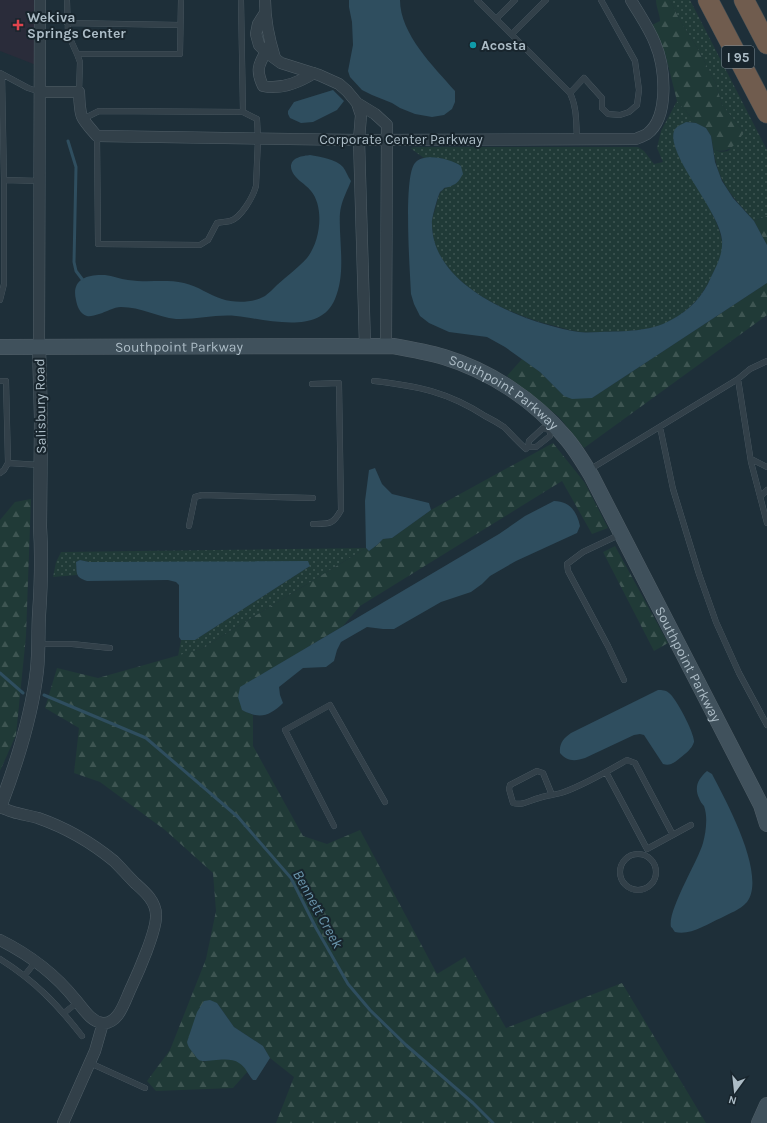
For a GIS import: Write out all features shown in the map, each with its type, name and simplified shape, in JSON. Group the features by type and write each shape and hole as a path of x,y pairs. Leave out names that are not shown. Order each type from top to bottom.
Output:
{"highway":[{"name":"I 95","path":"708,0 767,114"},
{"name":"I 95","path":"744,0 767,44"},
{"path":"760,0 767,14"}],"main road":[{"name":"Southpoint Parkway","path":"0,347 386,345 407,348 443,357 491,376 519,395 552,428 566,438 588,471 622,534 761,805 767,824"},
{"path":"759,1123 767,1105"}],"street":[{"name":"Salisbury Road","path":"0,807 12,775 23,737 37,671 41,578 39,347 40,0"},
{"path":"265,0 265,13 271,55"},
{"name":"Corporate Center Parkway","path":"97,136 359,140 636,139 648,134 657,122 662,107 662,65 655,43 630,0"},
{"path":"265,13 258,24 256,34 258,45 282,63 314,73 339,84 348,91 358,103 375,114 387,125 386,345"},
{"path":"257,41 269,40"},
{"path":"271,55 260,64 258,75 263,86 272,88 301,82 314,73"},
{"path":"40,92 79,92 80,113 83,120 97,136"},
{"path":"358,103 361,115 359,140 365,345"},
{"path":"0,807 37,818 57,826 84,841 114,862 146,893 156,910 156,926 132,984 118,1015 109,1022 103,1023 96,1021 88,1015 58,979 36,961 0,940"},
{"path":"63,1123 95,1051 103,1023"}],"lane":[{"path":"67,0 68,34 80,62 79,92"},
{"path":"77,54 180,54 181,0"},
{"path":"242,0 243,112"},
{"path":"496,19 515,0"},
{"path":"512,34 546,0"},
{"path":"570,93 584,78 602,98 602,108 608,114 620,115 629,112 637,105 639,90 635,61 601,0"},
{"path":"481,1 496,19 570,93 576,110 577,139"},
{"path":"67,23 180,25"},
{"path":"0,300 4,284 4,180 1,74 28,88 40,92"},
{"path":"83,120 99,111 243,112 257,119 258,139 256,186 254,193 239,215 231,221 217,223 208,240 200,245 98,244 97,136"},
{"path":"4,180 40,181"},
{"path":"588,471 738,379 750,369 767,361"},
{"path":"738,379 751,458 767,523"},
{"path":"0,381 6,381 8,463 0,474"},
{"path":"374,381 402,384 431,390 452,397 503,427 526,449 528,447 536,447 550,436 552,428 543,428 529,441 528,447"},
{"path":"312,384 339,383 341,510 337,519 330,524 313,524"},
{"path":"660,427 673,489 706,595 716,622 739,673 767,725"},
{"path":"751,458 767,467"},
{"path":"8,463 41,465"},
{"path":"760,497 767,490"},
{"path":"189,526 195,497 202,495 312,498"},
{"path":"622,534 582,552 567,564 568,571 608,646 624,680"},
{"path":"38,644 72,644 110,648"},
{"path":"334,826 285,730 330,705 385,802"},
{"path":"552,795 543,773 537,771 510,785 509,789 513,803 519,805 539,798 562,793 627,760 634,762 673,835"},
{"path":"606,772 646,852 654,863 656,874 651,884 641,889 629,887 621,878 621,866 623,861 633,854 646,852 691,825"},
{"path":"0,959 25,975 47,995 82,1036"},
{"path":"25,975 36,961"},
{"path":"64,1014 78,1002"},
{"path":"90,1063 145,1088"}],"shaded area":[{"name":"Wekiva Springs Center","path":"0,0 35,0 36,65 0,51"},
{"path":"349,0 400,0 402,13 412,37 428,61 455,91 455,102 452,109 444,115 432,117 415,114 362,90 350,77 348,71 353,45"},
{"path":"333,90 344,101 337,110 313,122 301,123 290,118 288,111 294,102"},
{"path":"686,122 696,123 706,128 711,136 715,162 722,181 733,198 754,221 767,245 767,283 592,398 572,399 564,396 540,372 505,347 487,337 449,332 429,323 420,316 411,294 408,225 409,186 411,171 415,163 419,160 431,157 457,163 461,166 463,174 459,181 444,188 439,194 432,222 436,247 448,267 465,284 486,299 534,321 558,328 582,332 646,329 663,324 684,312 695,302 708,284 722,250 722,240 719,228 713,214 685,168 678,154 674,141 675,129"},
{"path":"310,155 328,159 340,164 351,181 343,200 340,213 340,283 335,299 328,310 317,318 291,322 277,322 236,316 176,319 128,307 118,307 93,316 82,314 79,310 75,293 78,283 87,277 98,275 108,275 135,281 170,281 184,283 217,297 232,301 244,302 265,296 307,258 318,234 319,215 315,198 311,191 296,177 291,167 295,159"},
{"path":"375,468 382,484 392,494 429,503 431,510 392,538 383,539 369,551 366,548 365,501 369,470"},
{"path":"554,501 568,505 575,512 580,526 577,533 516,561 490,576 471,592 441,602 394,629 367,627 341,642 334,661 326,667 303,668 279,687 283,703 268,714 254,715 242,710 238,697 240,687 499,534 525,516"},
{"path":"80,560 89,562 308,561 310,566 195,640 181,640 179,637 179,585 176,582 168,580 87,581 80,578 77,574 76,562"},
{"path":"658,690 667,691 672,696 684,716 694,738 693,745 690,749 674,763 668,765 663,764 644,735 640,734 634,735 582,759 569,759 560,753 562,741 571,733"},
{"path":"707,771 712,774 742,838 752,874 752,890 747,902 735,911 692,931 681,933 675,932 671,927 671,920 674,910 700,851 705,834 705,810 700,801 697,787 699,780"},
{"path":"210,1000 217,1003 234,1027 263,1046 270,1058 256,1080 253,1080 239,1063 229,1060 202,1061 198,1059 189,1048 187,1042 197,1012 204,1001"}],"green space":[{"path":"656,0 669,0 671,2 716,84 722,105 744,132 736,144 729,149 720,151 715,150 711,136 706,128 696,123 677,101 665,53 652,25 660,21"},
{"path":"669,0 690,0 767,150 767,216 754,221 722,180 715,160 713,147 718,151 728,151 744,132 722,105 716,84 698,49"},
{"path":"677,101 696,123 686,122 674,132 675,146 681,160 704,198 716,222 722,244 722,254 706,288 686,311 664,324 646,329 588,332 572,331 519,315 498,305 478,294 460,280 445,263 435,245 432,221 438,197 444,189 453,185 442,158 424,158 410,148 638,147 644,151 654,164 663,162 657,148 661,131"},
{"path":"767,216 767,245 754,221"},
{"path":"767,283 767,315 584,448 559,417 507,376 522,359 540,372 564,396 592,398"},
{"path":"553,443 585,483 608,528 592,534 562,481 360,606 343,626 241,687 242,710 253,715 253,746 303,836 327,844 360,830 437,974 465,957 506,1028 622,983 706,1123 276,1123 294,1077 270,1058 263,1046 234,1027 217,1003 203,1062 216,1059 231,1059 239,1062 248,1071 233,1088 156,1091 147,1081 170,1050 206,959 216,911 213,873 165,830 100,782 74,773 79,728 45,708 57,668 98,678 201,649 366,548 369,551 383,539 392,538 431,510"},
{"path":"31,499 26,636 16,735 0,771 0,520 15,502"},
{"path":"615,546 668,643 654,651 603,552"},
{"path":"366,548 201,649 178,656 181,640 195,640 310,566 89,562 80,560 76,562 77,575 53,577 56,562 61,552"}],"waterway":[{"path":"68,141 76,167 74,262 76,271 82,279"},
{"name":"Bennett Creek","path":"0,673 23,693"},
{"name":"Bennett Creek","path":"44,695 146,738 238,817 291,878 316,928 348,984 370,1010 406,1045 473,1103 493,1123"}],"place":[{"name":"Wekiva Springs Center","path":"18,25"},
{"name":"Acosta","path":"473,45"}]}
